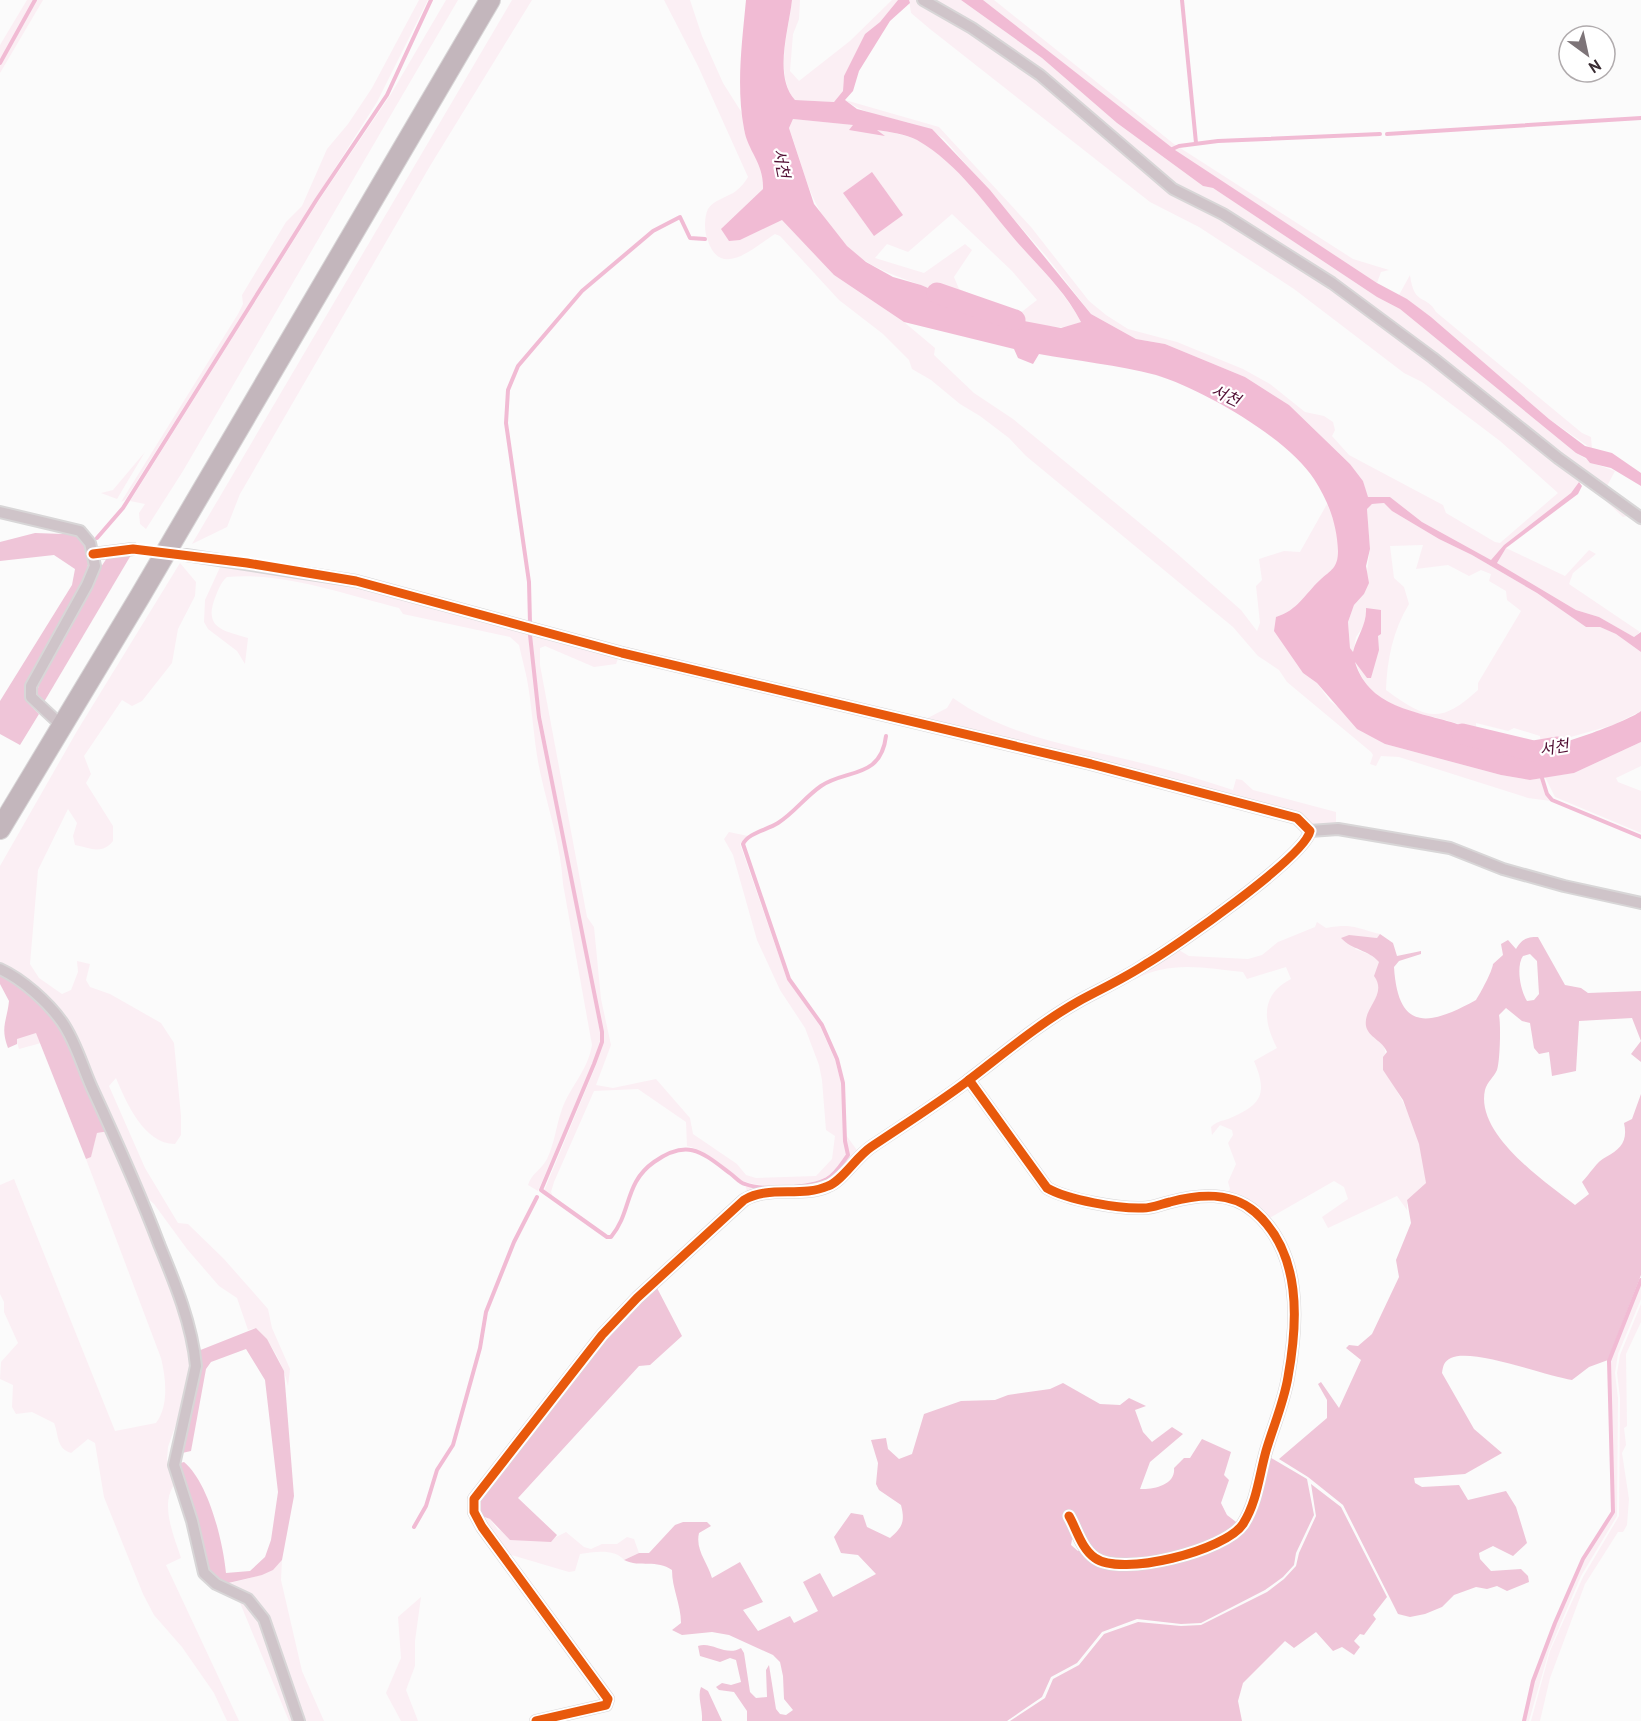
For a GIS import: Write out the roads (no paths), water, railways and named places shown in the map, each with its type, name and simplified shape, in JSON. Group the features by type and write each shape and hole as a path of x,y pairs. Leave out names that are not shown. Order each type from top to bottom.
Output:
{"highway":[{"path":"0,829 490,0"}],"street":[{"path":"923,0 972,28 1040,75 1173,189 1223,214 1332,283 1433,358 1558,458 1641,518"},
{"path":"0,512 80,531 90,543 95,566 87,585 31,686 31,697 62,726"},
{"path":"93,554 132,549"},
{"path":"186,555 356,581 622,653 1091,764 1297,818 1310,831 1338,829 1450,848 1503,869 1564,886 1641,903"},
{"path":"536,1721 606,1705 608,1699 483,1527 474,1512 474,1499 602,1335 637,1298 744,1200 756,1193 806,1192 830,1186 863,1153 969,1080 1021,1039 1072,1004 1145,965 1194,932 1283,864 1308,838 1310,831"},
{"path":"0,969 46,1004 70,1035 141,1197 172,1275 195,1351 196,1366 174,1465 192,1521 204,1573 216,1584 248,1599 264,1619 299,1721"},
{"path":"969,1080 1047,1188 1059,1195 1144,1209 1173,1201 1230,1196 1254,1211 1278,1240 1296,1296 1288,1378 1257,1491 1242,1526 1224,1540 1194,1553 1166,1560 1110,1563 1097,1559 1086,1549 1069,1516"}],"water":[{"path":"746,0 792,0 784,52 788,90 795,100 834,102 843,91 844,76 865,34 880,22 898,0 909,0 910,3 890,21 859,71 853,91 845,100 857,109 932,129 990,190 1091,314 1136,339 1165,344 1245,377 1289,405 1350,464 1363,481 1368,497 1390,497 1422,522 1491,560 1504,545 1571,493 1579,482 1582,486 1578,494 1506,548 1497,563 1576,610 1599,617 1634,637 1641,632 1641,652 1616,634 1600,627 1586,627 1537,593 1472,555 1439,539 1392,511 1384,503 1372,504 1367,509 1370,549 1366,566 1369,583 1364,594 1354,605 1348,622 1350,648 1353,652 1363,625 1366,608 1381,610 1379,650 1371,678 1367,678 1355,662 1362,678 1372,691 1399,707 1470,729 1509,751 1527,751 1580,737 1632,717 1641,711 1641,742 1574,773 1530,780 1501,775 1385,744 1357,729 1317,683 1303,673 1274,631 1276,617 1295,606 1331,571 1337,561 1338,551 1336,532 1324,496 1302,463 1285,447 1219,403 1156,375 1039,354 1033,364 1018,358 1014,349 904,322 834,275 782,220 740,240 729,241 721,229 763,189 761,172 744,129 740,97 740,64","holes":["793,119 853,125 849,130 885,136 877,130 913,138 946,161 972,187 1052,280 1081,322 1061,328 1013,319 978,309 921,285 893,277 866,262 847,246 814,204 789,128"]},
{"path":"961,0 983,0 1175,150 1377,283 1407,299 1549,419 1585,446 1612,453 1641,473 1641,486 1611,468 1590,463 1576,453 1400,309 1377,297 1213,188 1203,186 1117,123 1042,58"},
{"path":"872,172 903,215 874,236 843,193"}],"waterway":[{"path":"0,63 35,0"},
{"path":"97,538 123,508 317,199 387,95 431,0"},
{"path":"1182,0 1196,143"},
{"path":"1387,134 1641,118"},
{"path":"1170,150 1179,146 1218,141 1380,134"},
{"path":"530,623 529,582 506,423 508,390 518,366 582,291 653,231 680,217 690,238 705,239"},
{"name":"서천","path":"937,293 1015,320"},
{"path":"530,635 539,717 602,1032 602,1042 594,1064 541,1190 607,1237 611,1237 618,1227 633,1188 644,1170 676,1151 686,1149 703,1154 743,1183 775,1188 810,1185 827,1179 848,1155 845,1141 843,1083 837,1059 822,1025 789,979 743,844 753,834 784,819 821,786 870,766 883,750 886,736"},
{"name":"서천","path":"1462,734 1533,751 1557,747"},
{"path":"1542,778 1547,794 1552,800 1641,837"},
{"path":"414,1527 426,1506 437,1470 453,1445 480,1348 486,1312 514,1242 537,1197"},
{"path":"1524,1721 1533,1681 1555,1623 1583,1559 1613,1512 1609,1361 1641,1280"}],"tunnel":[{"path":"133,549 186,555"}]}
